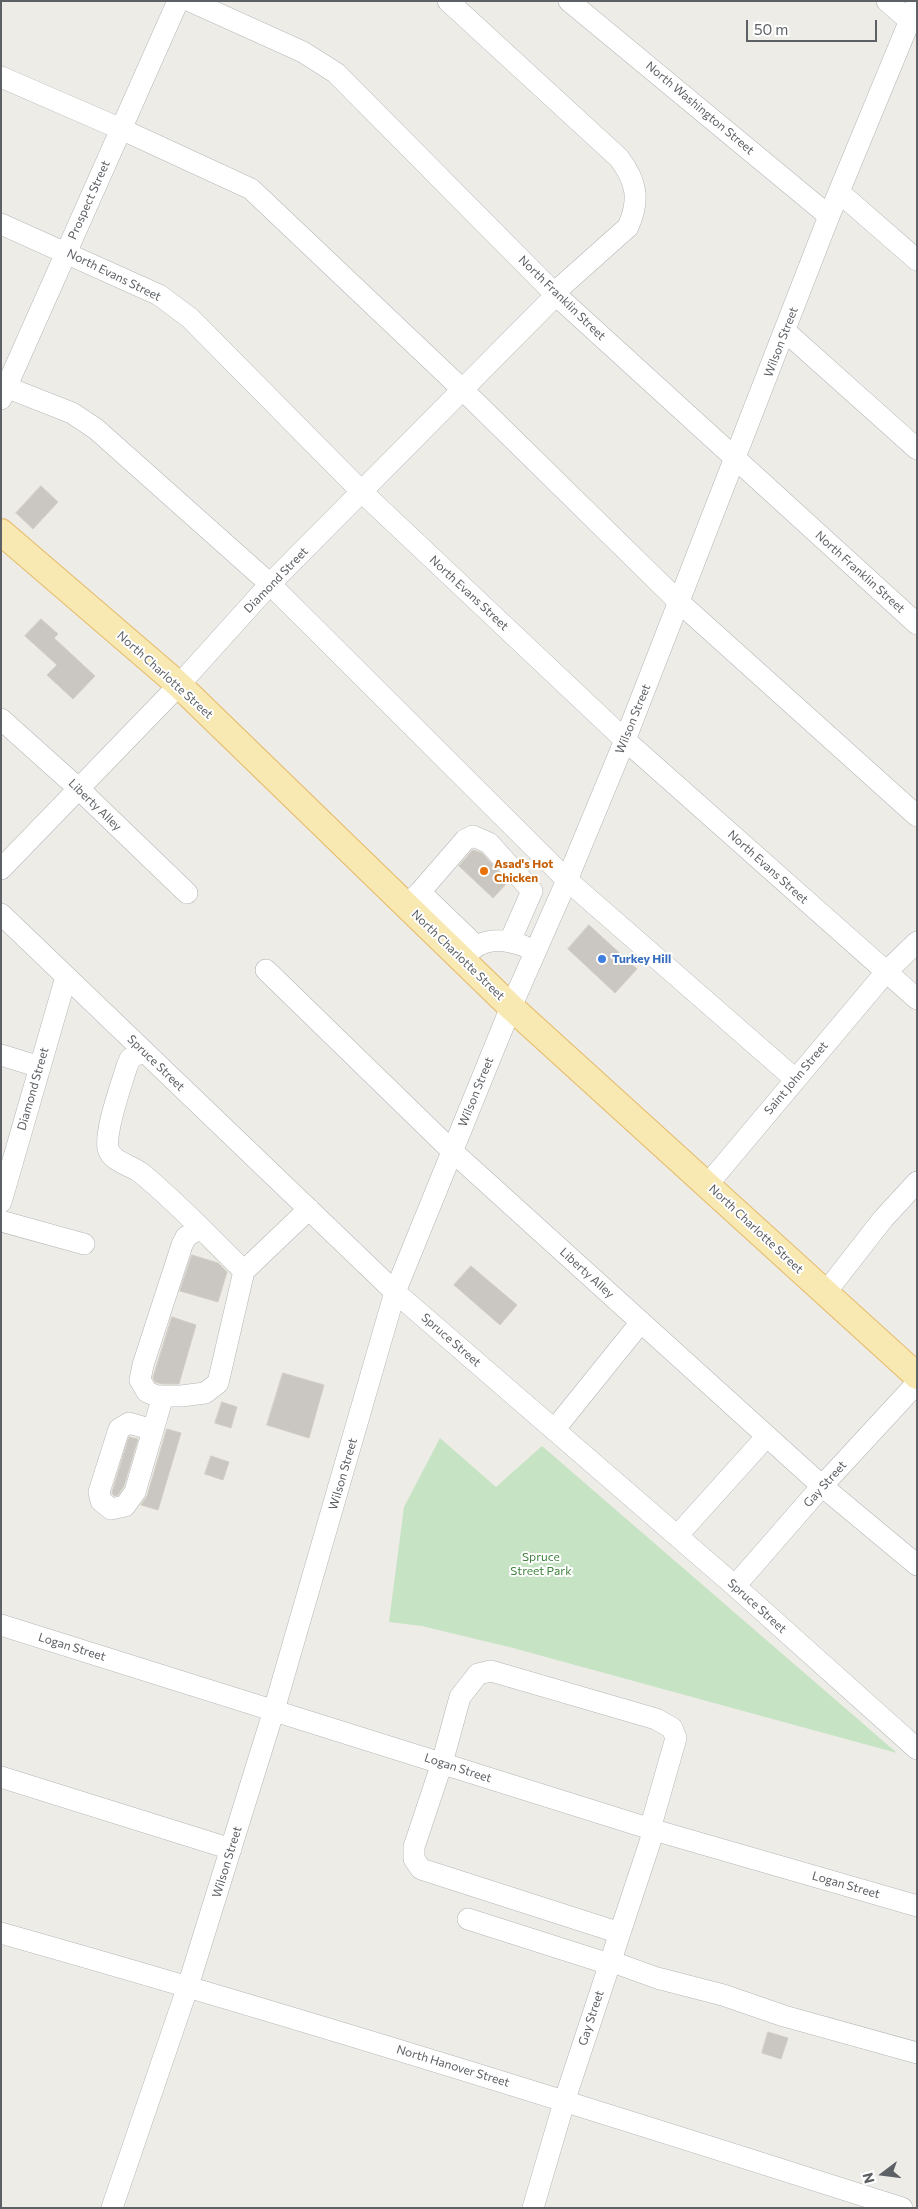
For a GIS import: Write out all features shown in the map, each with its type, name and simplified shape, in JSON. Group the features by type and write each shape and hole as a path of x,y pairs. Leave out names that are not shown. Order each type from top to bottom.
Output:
{"main road":[{"name":"North Charlotte Street","path":"1,532 179,685 413,899 469,953 511,1007 708,1184 917,1376"}],"street":[{"name":"Prospect Street","path":"3,391 178,1"},
{"name":"North Franklin Street","path":"190,1 303,52 336,73 555,294 917,624"},
{"name":"Diamond Street","path":"1,870 179,685 270,584 463,390 555,294 628,227 633,217 636,199 635,188 628,170 619,158 448,1"},
{"name":"North Washington Street","path":"569,1 829,216"},
{"path":"887,1 913,12"},
{"name":"Wilson Street","path":"112,2208 188,1986 274,1710 395,1292 511,1007 567,880 625,740 829,216 913,12"},
{"path":"1,77 121,129 250,189 463,390 679,602 917,816"},
{"path":"840,193 917,260"},
{"name":"North Evans Street","path":"1,224 159,295 190,318 362,492 625,740 917,999"},
{"path":"785,331 917,449"},
{"path":"3,391 72,413 96,429 270,584 567,880 795,1079"},
{"name":"Liberty Alley","path":"1,719 80,789 187,893"},
{"path":"413,899 465,840 473,836 488,843 532,891 558,900"},
{"path":"510,941 532,891"},
{"name":"Spruce Street","path":"1,914 395,1292 735,1586 917,1749"},
{"path":"469,953 489,941 510,941 536,951"},
{"name":"Saint John Street","path":"708,1184 886,972 917,942"},
{"name":"Liberty Alley","path":"266,970 452,1151 822,1486 917,1565"},
{"name":"Diamond Street","path":"1,1202 66,976"},
{"path":"142,1050 130,1059 126,1066 108,1135 108,1149 112,1157 139,1171 146,1177 244,1271"},
{"path":"1,1055 40,1067"},
{"path":"826,1292 883,1219 917,1182"},
{"path":"200,1228 186,1237 182,1245 142,1365 140,1380 147,1392 157,1396 206,1393 218,1383 244,1271 309,1209"},
{"path":"1,1222 84,1244"},
{"path":"554,1430 641,1322"},
{"name":"Gay Street","path":"735,1586 822,1486 917,1383"},
{"path":"153,1430 163,1396"},
{"path":"677,1536 767,1436"},
{"name":"Logan Street","path":"1,1625 652,1829 917,1906"},
{"name":"Gay Street","path":"533,2208 565,2099 620,1933 652,1829 676,1738 672,1728 656,1719 491,1671 478,1674 460,1697 442,1763 414,1847 414,1859 421,1869 620,1933"},
{"path":"1,1777 231,1849"},
{"path":"468,1919 656,1978 723,1995 784,2016 917,2053"},
{"name":"North Hanover Street","path":"1,1933 188,1986 565,2099 902,2208"}],"green space":[{"name":"Spruce Street Park","path":"440,1438 496,1487 542,1446 897,1753 513,1648 422,1626 389,1622 404,1507"}],"building":[{"path":"41,486 58,502 33,529 16,513"},
{"path":"41,619 58,634 54,638 95,676 73,699 47,675 57,665 25,636"},
{"name":"Asad's Hot Chicken","path":"473,850 482,853 508,882 493,898 459,866"},
{"name":"Turkey Hill","path":"589,925 637,969 615,993 568,949"},
{"path":"192,1255 218,1263 227,1272 218,1302 180,1291"},
{"path":"471,1266 517,1305 500,1325 454,1285"},
{"path":"172,1317 196,1325 179,1384 162,1384 155,1382 153,1378"},
{"path":"283,1373 324,1385 309,1438 267,1425"},
{"path":"222,1402 237,1407 231,1428 215,1423"},
{"path":"167,1429 181,1433 158,1510 141,1505 147,1496"},
{"path":"129,1437 138,1439 124,1486 118,1495 114,1496 112,1493"},
{"path":"211,1456 229,1462 223,1480 205,1474"},
{"path":"768,2032 788,2038 781,2059 762,2053"}],"place":[{"name":"Asad's Hot Chicken","path":"484,871"},
{"name":"Turkey Hill","path":"602,959"}]}
